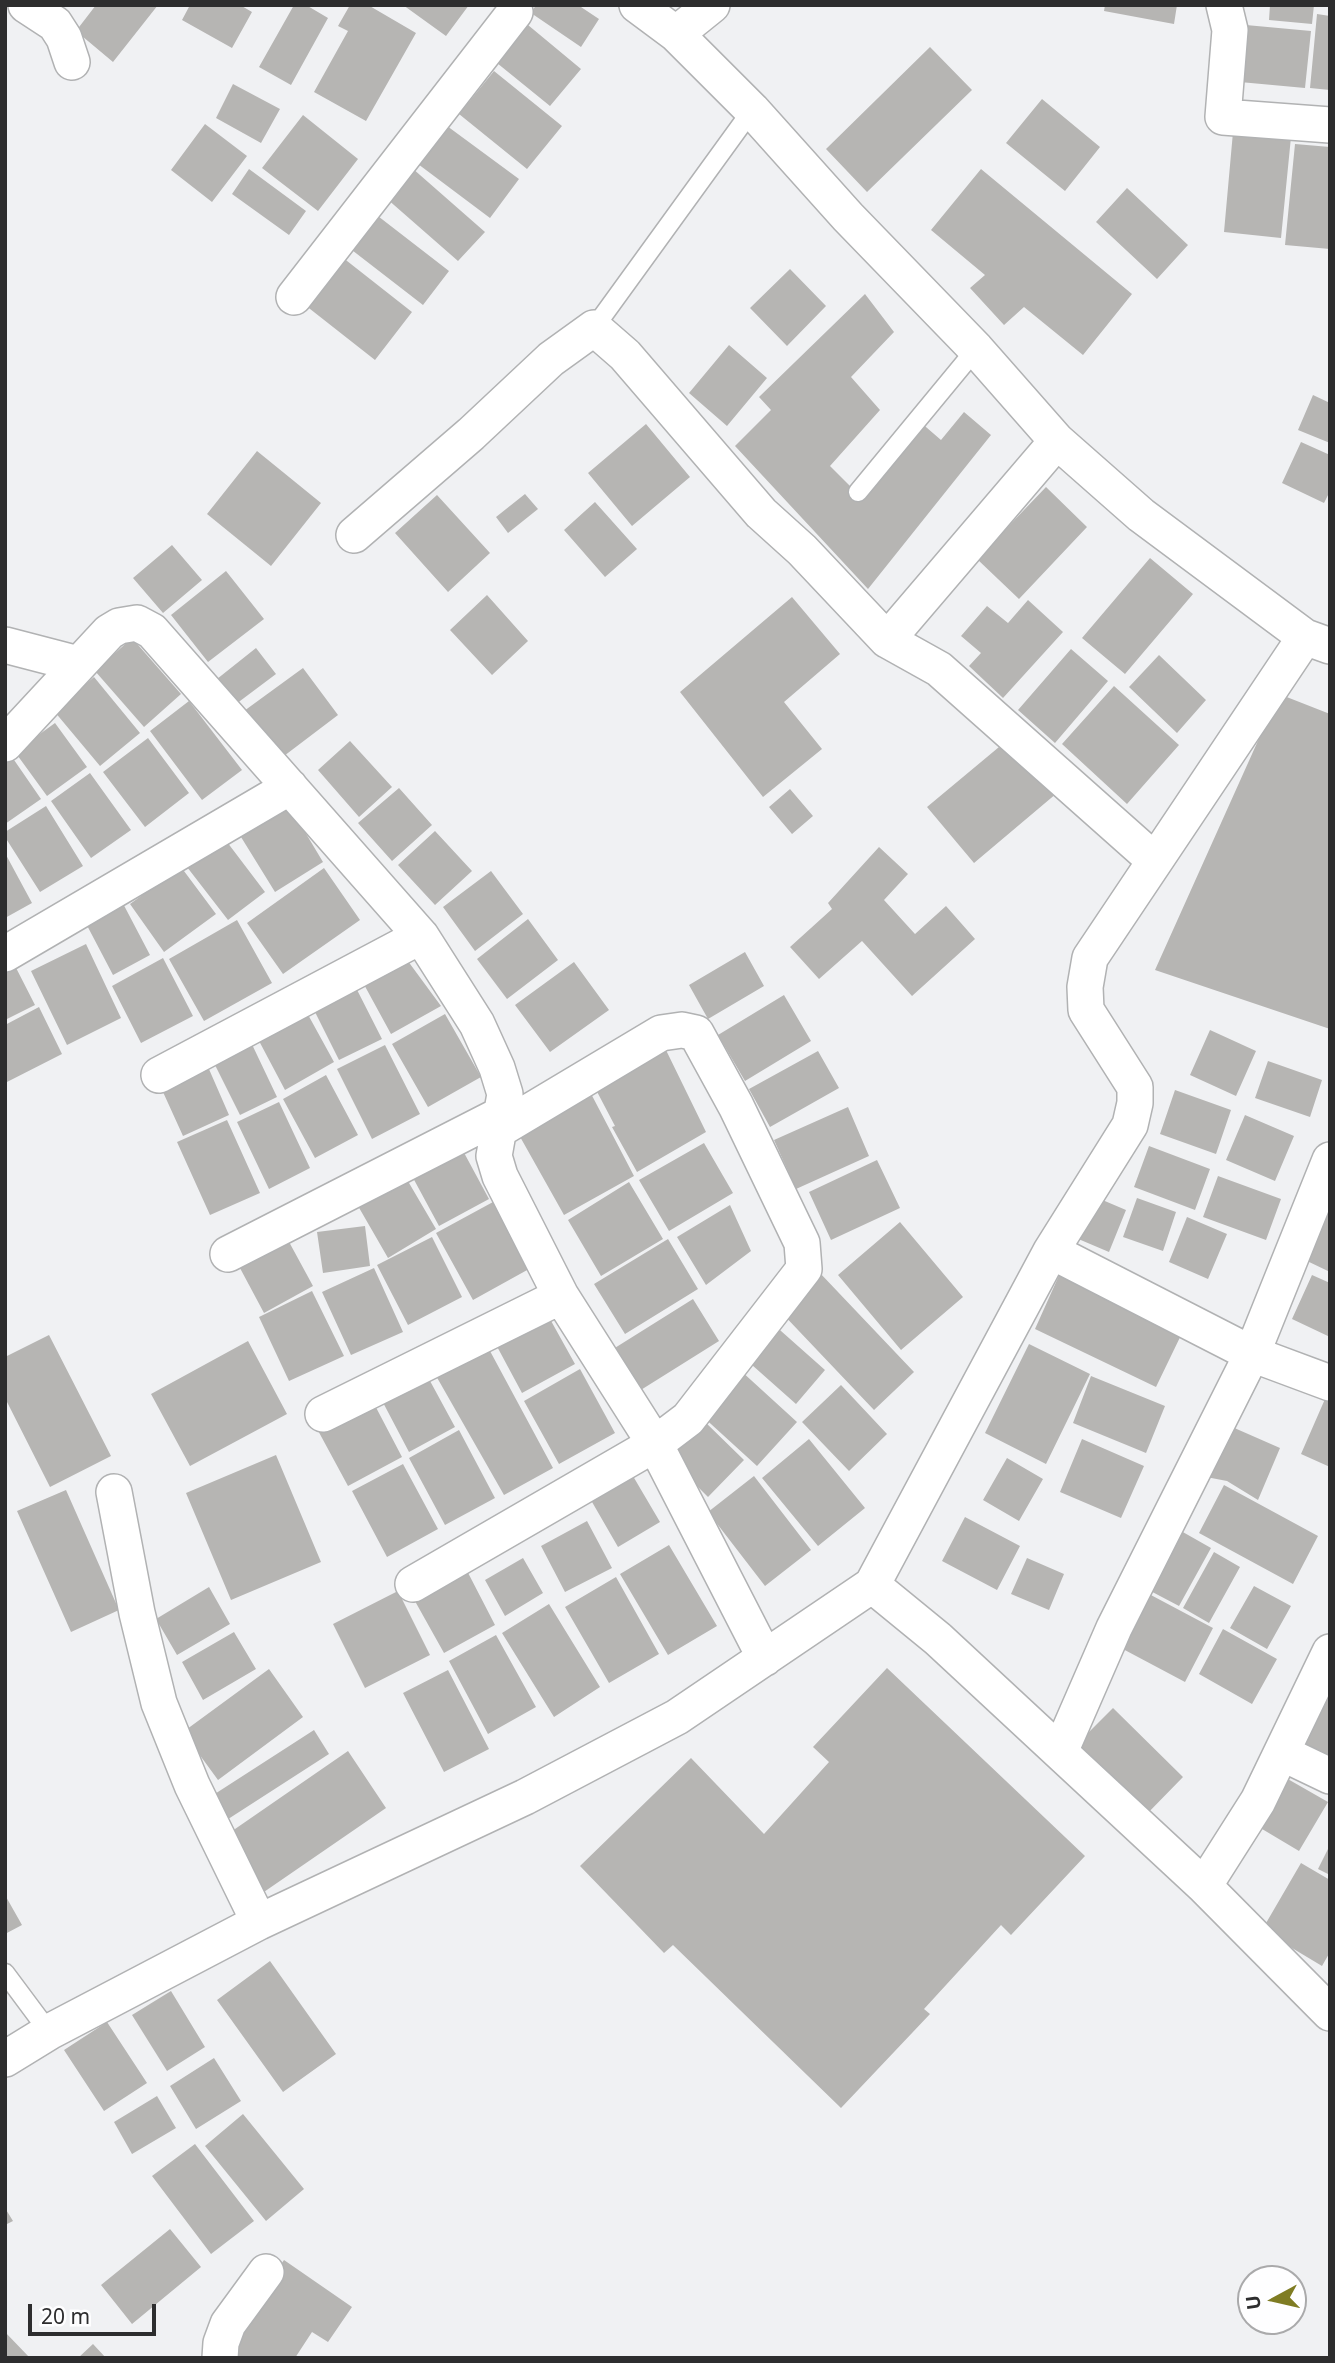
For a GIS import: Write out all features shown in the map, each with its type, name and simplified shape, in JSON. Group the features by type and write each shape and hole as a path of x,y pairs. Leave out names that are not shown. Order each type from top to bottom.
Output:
{"street":[{"path":"26,5 55,24 64,38 72,62"},
{"path":"5,2059 49,2032 259,1922 525,1797 677,1717 872,1585 1051,1251 1130,1125 1135,1087 1086,1010 1085,987 1090,958 1154,860 1317,642 1141,515 1057,441 976,349 848,217 752,110 676,34 637,5"},
{"path":"676,34 712,5"},
{"path":"1224,5 1230,30 1223,117 1330,125"},
{"path":"294,298 514,8"},
{"path":"355,535 471,434 551,359 594,328 625,355 761,513 811,559 887,640 939,669 1154,860"},
{"path":"887,640 1057,441"},
{"path":"5,744 78,664 119,626 137,623 152,631 421,936 477,1024 498,1068 505,1094 494,1156 500,1176 561,1296 655,1444 765,1658"},
{"path":"5,645 78,664"},
{"path":"5,954 290,787"},
{"path":"159,1075 421,936"},
{"path":"228,1254 499,1123 661,1032 682,1030 696,1033 701,1039 802,1243 804,1269 688,1419 655,1444 413,1584"},
{"path":"1060,1752 1114,1628 1252,1354 1330,1160"},
{"path":"1051,1251 1252,1354 1330,1383"},
{"path":"323,1414 561,1296"},
{"path":"114,1492 137,1613 159,1703 192,1785 259,1922"},
{"path":"872,1585 938,1639 1204,1886 1330,2013"},
{"path":"1204,1886 1258,1801 1330,1652"},
{"path":"1282,1753 1330,1776"},
{"path":"220,2358 221,2343 228,2324 266,2272"}],"lane":[{"path":"594,328 752,110"},
{"path":"858,492 976,349"},
{"path":"5,1973 49,2032"}],"building":[{"path":"96,5 158,5 113,62 76,31"},
{"path":"190,5 240,5 252,12 232,48 182,20"},
{"path":"294,5 306,5 328,18 291,85 259,67"},
{"path":"350,5 368,5 416,33 366,121 314,92 348,31 338,26"},
{"path":"403,5 469,5 446,36"},
{"path":"536,5 578,5 599,19 581,47 531,13"},
{"path":"1105,5 1177,5 1174,24 1104,11"},
{"path":"1270,5 1314,5 1312,24 1269,20"},
{"path":"1317,14 1330,16 1330,90 1310,88"},
{"path":"1235,24 1311,31 1305,88 1229,81"},
{"path":"528,25 581,69 550,106 497,63"},
{"path":"930,47 972,90 867,192 826,149"},
{"path":"494,71 562,126 527,169 459,114"},
{"path":"233,84 280,109 261,143 216,118"},
{"path":"1042,99 1100,147 1065,191 1006,143"},
{"path":"303,115 358,159 318,211 262,168"},
{"path":"443,123 519,179 490,218 414,161"},
{"path":"205,124 247,156 212,202 171,170"},
{"path":"1233,132 1291,137 1281,238 1224,232"},
{"path":"1295,144 1330,147 1330,249 1285,245"},
{"path":"412,168 485,232 458,261 386,198"},
{"path":"249,169 306,211 289,235 232,194"},
{"path":"981,169 1132,294 1083,355 1024,307 1004,325 970,288 985,275 931,230"},
{"path":"1127,188 1188,245 1157,279 1096,222"},
{"path":"374,213 449,271 423,305 348,247"},
{"path":"342,257 412,312 375,360 305,305"},
{"path":"790,269 826,306 787,346 750,308"},
{"path":"865,294 894,332 851,377 880,410 830,466 860,496 919,421 941,440 964,412 991,435 868,589 735,446 771,410 759,397"},
{"path":"729,345 767,378 727,426 689,393"},
{"path":"1313,395 1330,403 1330,443 1298,430"},
{"path":"646,424 690,477 632,526 588,473"},
{"path":"1301,442 1330,455 1330,491 1324,503 1282,483"},
{"path":"257,451 321,503 271,566 207,514"},
{"path":"1046,487 1087,527 1019,599 977,559"},
{"path":"525,494 538,509 508,533 496,517"},
{"path":"437,495 490,553 448,592 395,533"},
{"path":"595,502 637,549 605,577 564,530"},
{"path":"172,545 202,580 163,613 133,578"},
{"path":"1150,558 1193,594 1125,674 1082,638"},
{"path":"226,571 264,619 208,662 171,615"},
{"path":"487,595 528,641 492,675 450,630"},
{"path":"792,597 840,654 784,702 822,749 763,797 680,692"},
{"path":"1028,600 1063,632 1003,698 969,666 981,653 961,636 987,606 1008,623"},
{"path":"132,638 181,694 144,727 95,671"},
{"path":"256,648 276,674 236,704 217,679"},
{"path":"1071,649 1108,681 1055,743 1018,710"},
{"path":"1159,655 1206,700 1177,733 1129,687"},
{"path":"303,668 338,715 280,759 244,711"},
{"path":"94,677 140,733 100,766 54,711"},
{"path":"1114,686 1179,745 1127,804 1062,744"},
{"path":"1279,694 1330,714 1330,1029 1155,970"},
{"path":"189,701 242,770 202,800 150,731"},
{"path":"55,723 87,767 47,796 15,752"},
{"path":"1011,737 1057,793 974,863 927,807"},
{"path":"148,738 189,793 145,827 103,772"},
{"path":"350,741 392,787 359,817 318,770"},
{"path":"12,757 41,799 5,824 5,762"},
{"path":"90,773 131,830 91,858 51,801"},
{"path":"399,788 432,825 392,861 358,823"},
{"path":"790,789 813,816 792,834 769,807"},
{"path":"46,806 83,866 40,892 5,837 5,832"},
{"path":"290,807 323,862 275,892 241,837"},
{"path":"435,831 472,871 435,905 398,865"},
{"path":"224,838 265,892 228,920 187,867"},
{"path":"879,847 908,874 884,900 915,934 946,906 975,939 912,996 862,941 819,979 790,947 832,909 828,903"},
{"path":"5,853 32,903 5,918"},
{"path":"181,867 216,914 164,952 130,904"},
{"path":"324,868 360,920 283,974 247,923"},
{"path":"491,871 523,914 475,951 443,907"},
{"path":"118,894 150,955 113,975 81,914"},
{"path":"528,919 558,960 507,999 477,959"},
{"path":"237,920 272,983 204,1021 169,959"},
{"path":"86,944 121,1018 67,1045 31,971"},
{"path":"745,952 764,986 708,1019 689,985"},
{"path":"402,953 441,1006 391,1034 361,979"},
{"path":"11,958 35,1005 5,1020 5,961"},
{"path":"163,958 193,1016 141,1043 112,986"},
{"path":"574,962 609,1010 550,1052 515,1005"},
{"path":"351,978 382,1039 339,1060 309,1000"},
{"path":"784,995 811,1041 745,1081 718,1035"},
{"path":"39,1007 62,1054 5,1083 5,1025"},
{"path":"306,1011 334,1062 285,1090 258,1039"},
{"path":"445,1014 481,1077 428,1107 392,1044"},
{"path":"1210,1030 1256,1051 1236,1096 1190,1075"},
{"path":"248,1036 277,1097 240,1115 210,1055"},
{"path":"385,1045 420,1114 372,1139 337,1069"},
{"path":"664,1046 706,1132 637,1172 612,1127 615,1126 593,1084"},
{"path":"818,1051 839,1088 770,1127 749,1089"},
{"path":"205,1060 229,1115 183,1136 158,1081"},
{"path":"1268,1061 1322,1080 1310,1117 1255,1098"},
{"path":"326,1075 358,1135 315,1158 283,1099"},
{"path":"587,1086 634,1176 564,1215 514,1126"},
{"path":"1175,1090 1231,1110 1216,1154 1160,1134"},
{"path":"279,1102 310,1168 269,1189 237,1122"},
{"path":"848,1107 869,1156 796,1189 774,1140"},
{"path":"1245,1115 1294,1136 1275,1181 1226,1160"},
{"path":"227,1120 260,1193 210,1215 177,1142"},
{"path":"704,1143 733,1193 669,1231 639,1180"},
{"path":"1149,1146 1210,1169 1195,1210 1134,1187"},
{"path":"462,1149 489,1199 439,1226 412,1176"},
{"path":"877,1160 900,1208 831,1240 809,1192"},
{"path":"402,1171 436,1229 388,1258 354,1199"},
{"path":"1218,1176 1281,1199 1266,1240 1203,1217"},
{"path":"629,1182 663,1239 601,1276 568,1220"},
{"path":"1093,1196 1126,1210 1109,1252 1076,1238"},
{"path":"1137,1198 1176,1212 1163,1251 1123,1237"},
{"path":"493,1202 529,1269 473,1300 436,1233"},
{"path":"730,1205 751,1251 706,1285 677,1237"},
{"path":"1330,1207 1330,1272 1305,1260"},
{"path":"1187,1217 1227,1234 1208,1279 1169,1262"},
{"path":"900,1222 963,1297 901,1350 838,1275"},
{"path":"365,1226 370,1266 323,1273 317,1232"},
{"path":"282,1229 313,1286 264,1313 233,1255"},
{"path":"432,1237 462,1297 408,1325 377,1265"},
{"path":"668,1239 698,1289 625,1334 594,1284"},
{"path":"374,1268 403,1332 351,1355 322,1292"},
{"path":"1061,1271 1184,1329 1156,1387 1035,1329"},
{"path":"819,1272 914,1372 874,1410 779,1310"},
{"path":"1312,1275 1330,1283 1330,1337 1292,1319"},
{"path":"312,1291 344,1356 289,1381 259,1317"},
{"path":"693,1299 719,1341 636,1393 610,1351"},
{"path":"545,1310 575,1364 522,1393 493,1339"},
{"path":"772,1323 825,1370 796,1404 743,1357"},
{"path":"49,1335 111,1456 50,1487 5,1398 5,1357"},
{"path":"483,1338 553,1468 504,1495 431,1367"},
{"path":"248,1341 287,1414 190,1466 151,1394"},
{"path":"1029,1344 1090,1374 1046,1464 985,1433"},
{"path":"423,1368 455,1427 409,1452 378,1393"},
{"path":"580,1369 615,1433 559,1464 524,1401"},
{"path":"740,1370 797,1422 757,1466 700,1414"},
{"path":"1091,1376 1165,1406 1146,1453 1073,1423"},
{"path":"841,1385 887,1434 849,1471 802,1422"},
{"path":"370,1396 402,1457 348,1486 315,1425"},
{"path":"1325,1399 1330,1401 1330,1467 1301,1454"},
{"path":"702,1419 744,1460 708,1497 667,1456"},
{"path":"1223,1423 1280,1448 1258,1500 1227,1481 1201,1476"},
{"path":"459,1430 495,1498 445,1525 409,1458"},
{"path":"809,1439 865,1508 818,1546 762,1478"},
{"path":"1082,1439 1144,1466 1121,1518 1060,1492"},
{"path":"276,1455 321,1562 231,1600 186,1493"},
{"path":"1007,1458 1043,1479 1019,1521 983,1500"},
{"path":"403,1464 438,1529 387,1557 352,1491"},
{"path":"630,1471 660,1522 618,1547 588,1495"},
{"path":"754,1476 811,1550 765,1586 708,1512"},
{"path":"1224,1485 1318,1536 1293,1584 1199,1533"},
{"path":"66,1490 119,1610 71,1632 17,1511"},
{"path":"965,1517 1020,1546 997,1590 942,1561"},
{"path":"587,1521 612,1568 565,1592 541,1546"},
{"path":"1174,1527 1211,1548 1179,1606 1141,1586"},
{"path":"669,1545 717,1626 668,1655 620,1574"},
{"path":"1214,1552 1240,1567 1209,1623 1183,1608"},
{"path":"523,1558 543,1593 505,1616 485,1580"},
{"path":"1027,1558 1064,1574 1049,1610 1011,1594"},
{"path":"464,1565 495,1625 444,1653 411,1594"},
{"path":"616,1577 659,1654 609,1683 565,1607"},
{"path":"1254,1586 1291,1606 1267,1649 1230,1628"},
{"path":"209,1587 230,1624 177,1655 156,1619"},
{"path":"398,1591 430,1655 365,1688 333,1624"},
{"path":"1149,1594 1213,1628 1185,1682 1121,1648"},
{"path":"549,1604 600,1687 554,1717 502,1633"},
{"path":"1223,1629 1277,1659 1252,1704 1199,1674"},
{"path":"234,1632 256,1669 203,1700 182,1662"},
{"path":"496,1635 536,1707 488,1734 449,1661"},
{"path":"887,1668 1085,1856 1011,1935 1001,1925 924,2009 930,2014 841,2108 673,1945 664,1953 580,1866 691,1758 764,1834 829,1762 813,1747"},
{"path":"269,1669 303,1717 218,1780 183,1732"},
{"path":"448,1670 489,1749 444,1772 403,1693"},
{"path":"1330,1679 1330,1754 1327,1760 1295,1742"},
{"path":"1113,1708 1183,1777 1143,1818 1073,1748"},
{"path":"314,1730 329,1754 222,1823 207,1799"},
{"path":"348,1751 386,1808 261,1894 222,1838"},
{"path":"1279,1774 1328,1802 1299,1851 1252,1823"},
{"path":"1330,1845 1330,1875 1318,1869"},
{"path":"1301,1863 1330,1880 1330,1952 1322,1966 1262,1930"},
{"path":"5,1895 22,1925 5,1934"},
{"path":"270,1961 336,2054 283,2092 217,2000"},
{"path":"171,1991 205,2047 167,2071 132,2015"},
{"path":"107,2022 147,2083 104,2111 64,2050"},
{"path":"214,2058 241,2101 196,2129 170,2086"},
{"path":"157,2096 176,2128 132,2154 114,2122"},
{"path":"243,2114 304,2189 266,2221 205,2146"},
{"path":"195,2144 254,2221 211,2254 152,2176"},
{"path":"5,2208 13,2221 5,2225"},
{"path":"170,2229 201,2267 132,2324 101,2285"},
{"path":"284,2260 352,2307 328,2342 312,2332 295,2358 238,2358 224,2348"},
{"path":"5,2332 30,2358 5,2358"},
{"path":"93,2344 106,2358 78,2358"}]}
